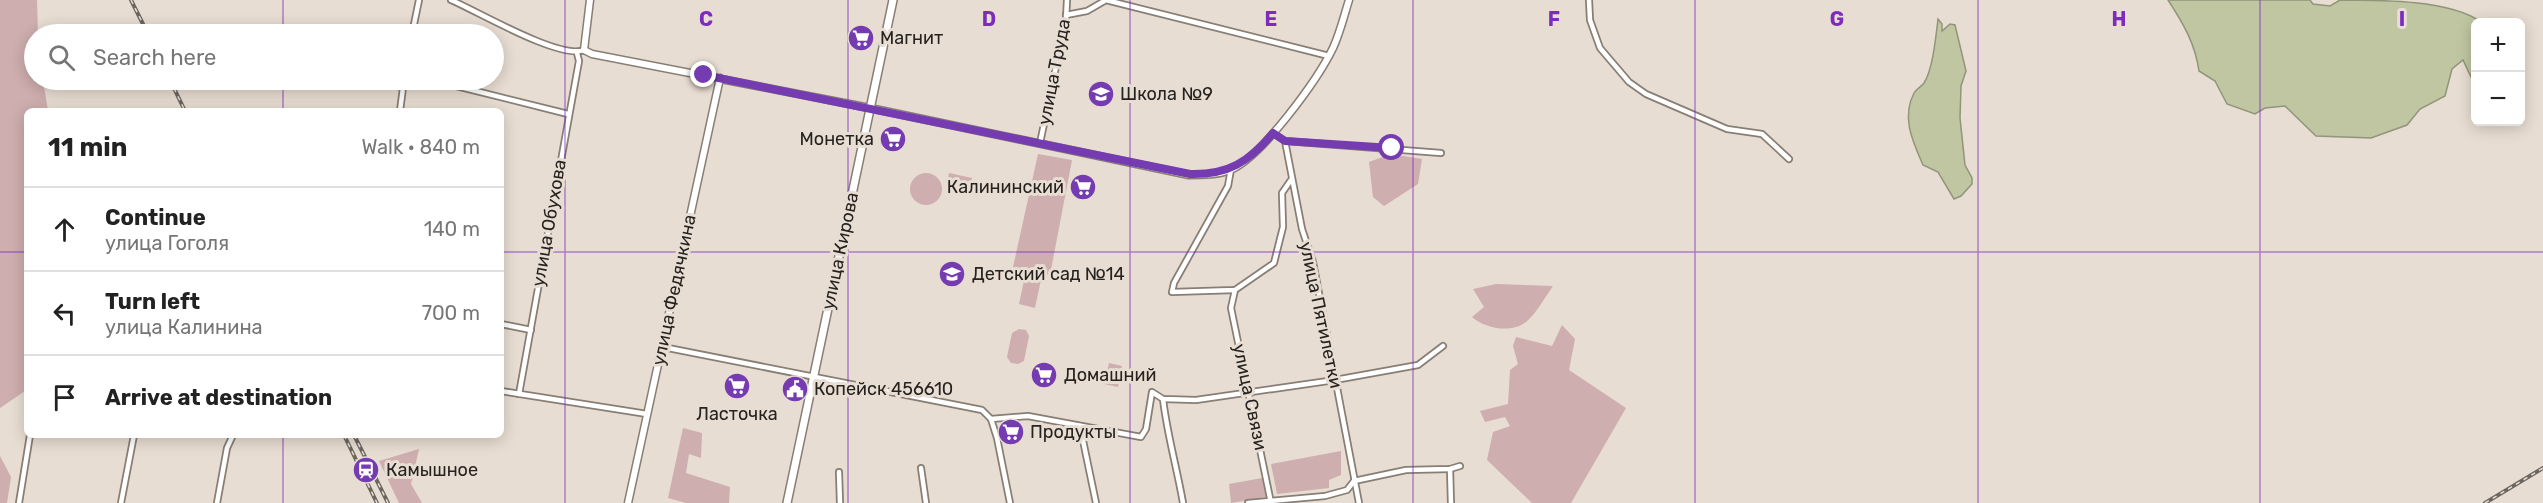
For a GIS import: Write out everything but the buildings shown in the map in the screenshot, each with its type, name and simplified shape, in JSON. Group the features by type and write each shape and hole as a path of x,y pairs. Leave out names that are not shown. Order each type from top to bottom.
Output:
{"main road":[{"name":"улица Кирова","path":"787,503 893,0"}],"street":[{"path":"414,24 419,0"},
{"path":"451,0 500,24"},
{"path":"581,51 590,0"},
{"name":"улица Труда","path":"1040,143 1066,15 1067,0"},
{"path":"1066,15 1087,11 1106,0 1329,56"},
{"path":"504,26 557,48 720,78 1190,174 1205,175 1231,169 1254,155 1273,133 1329,56 1349,0"},
{"path":"1589,0 1590,20 1600,48 1629,82 1646,94 1727,129 1762,134 1789,159"},
{"name":"улица Обухова","path":"519,394 581,51"},
{"name":"улица Федячкина","path":"628,503 720,78"},
{"path":"399,108 402,90"},
{"path":"472,90 568,114"},
{"path":"1273,133 1285,141 1441,153"},
{"name":"улица Пятилетки","path":"1285,141 1291,180 1313,262 1359,503"},
{"path":"1231,169 1228,186 1174,283 1172,291 1235,290 1274,263 1283,227 1282,193 1291,180"},
{"name":"улица Связи","path":"1235,290 1231,308 1271,501"},
{"path":"504,325 531,330"},
{"path":"991,419 1028,416 1141,438 1146,429 1152,392 1163,399 1196,400 1335,380 1418,365 1443,346"},
{"path":"663,347 982,410 991,419 1010,503"},
{"path":"504,392 647,414"},
{"path":"1163,399 1167,434 1176,456 1184,503"},
{"path":"1080,426 1096,503"},
{"path":"19,503 30,438"},
{"path":"121,503 133,438"},
{"path":"217,503 227,448 232,438"},
{"path":"1248,503 1325,496 1347,490 1354,481 1406,470 1450,469 1460,466"},
{"path":"921,468 926,503"},
{"path":"1450,469 1451,503"},
{"path":"839,472 840,503"}],"shaded area":[{"path":"0,0 37,0 38,24 24,24 24,90 45,90 48,108 24,108 24,392 0,408"},
{"path":"2168,0 2310,0 2313,4 2330,6 2340,0 2395,1 2434,5 2452,9 2474,18 2471,18 2471,77 2463,60 2452,69 2445,96 2420,109 2407,125 2371,138 2316,136 2285,106 2265,108 2255,114 2227,104 2215,81 2199,71 2195,51"},
{"path":"1938,19 1942,24 1942,31 1950,24 1955,25 1966,71 1961,86 1960,118 1965,165 1972,178 1972,184 1961,196 1954,199 1938,172 1923,165 1912,139 1908,121 1910,102 1916,90 1924,83 1930,69"},
{"path":"1038,154 1072,160 1050,275 1013,267"},
{"path":"1391,154 1422,159 1418,184 1384,206 1373,197 1369,162"},
{"path":"926,173 938,177 942,189 938,201 926,205 914,201 910,189 914,177"},
{"path":"949,173 972,178 969,192 946,187"},
{"path":"1026,271 1042,275 1035,308 1019,304"},
{"path":"1496,284 1553,286 1530,319 1520,326 1505,329 1491,327 1472,317 1484,307 1473,289"},
{"path":"1562,325 1575,339 1569,370 1626,408 1571,503 1532,503 1487,460 1493,432 1510,426 1505,417 1485,422 1480,411 1508,404 1510,370 1518,364 1513,346 1516,337 1552,346"},
{"path":"1019,329 1026,330 1029,336 1024,361 1018,364 1011,363 1007,357 1012,333"},
{"path":"1109,363 1122,366 1118,387 1104,384"},
{"path":"683,428 702,433 701,458 689,454 686,473 730,487 729,503 686,503 668,498"},
{"path":"419,449 411,484 422,503 399,503 379,461"},
{"path":"1341,451 1341,475 1329,480 1329,488 1277,494 1271,464"},
{"path":"0,456 11,477 7,503 0,503"},
{"path":"1262,478 1266,497 1231,503 1229,484"}],"railway":[{"path":"131,0 143,24"},
{"path":"175,90 184,108"},
{"path":"345,438 377,503"},
{"path":"356,438 388,503"},
{"path":"2485,503 2543,468"}],"place":[{"name":"Магнит","path":"861,38"},
{"name":"Школа №9","path":"1101,94"},
{"name":"Монетка","path":"893,139"},
{"name":"Калининский","path":"1083,187"},
{"name":"Детский сад №14","path":"952,274"},
{"name":"Домашний","path":"1044,375"},
{"name":"Ласточка","path":"737,386"},
{"name":"Копейск 456610","path":"795,389"},
{"name":"Продукты","path":"1011,432"},
{"name":"Камышное","path":"366,470"}],"route":[{"path":"704,75 1190,174 1205,175 1231,169 1254,155 1273,133 1285,141 1392,148"}]}
